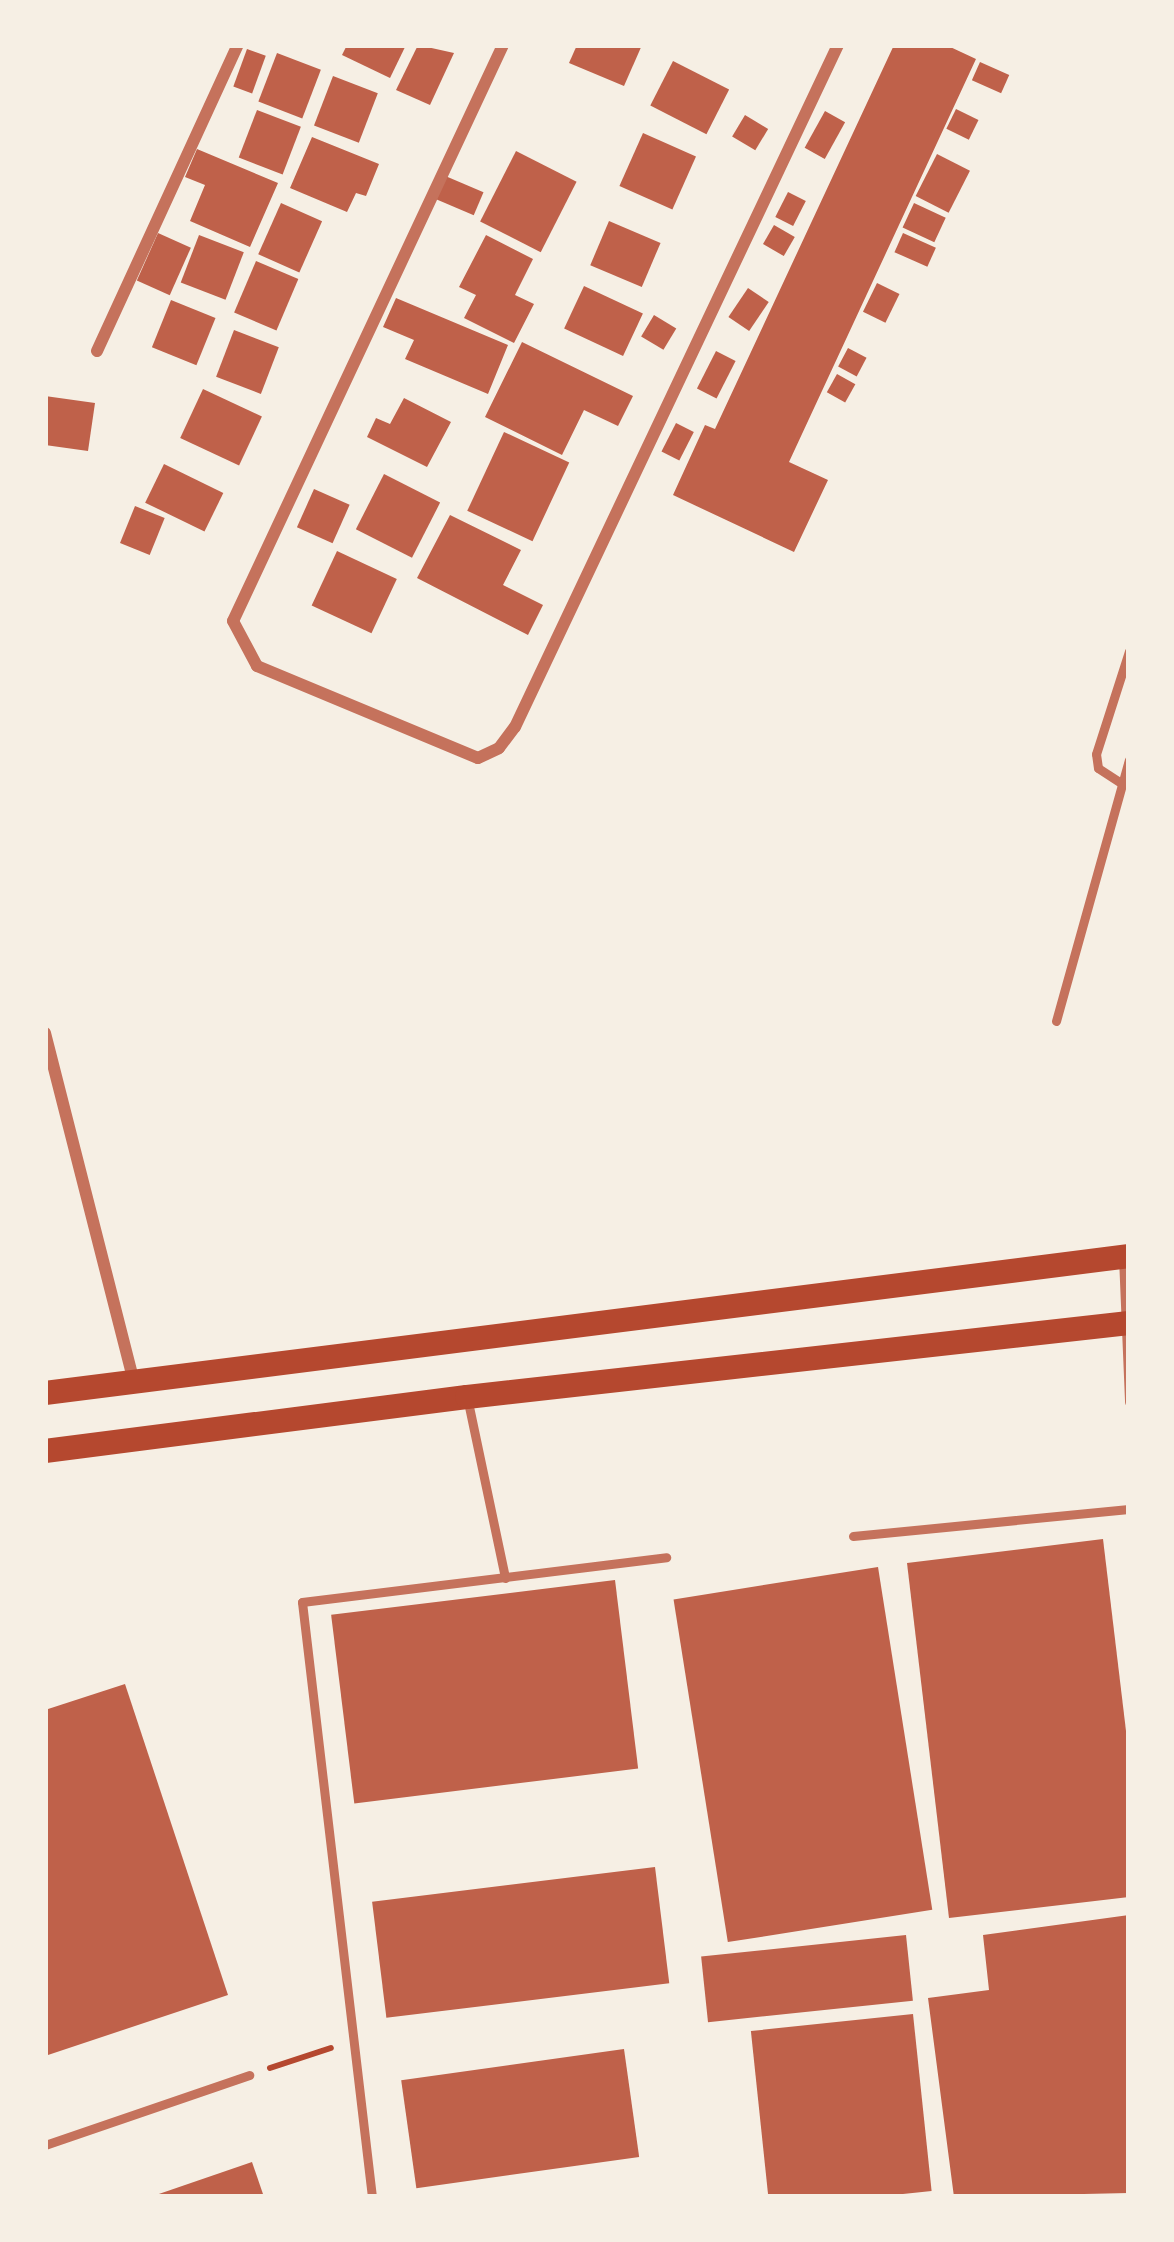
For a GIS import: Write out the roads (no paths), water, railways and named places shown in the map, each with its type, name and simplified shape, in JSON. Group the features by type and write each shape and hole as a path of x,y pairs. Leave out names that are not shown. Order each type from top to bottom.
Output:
{"main road":[{"path":"45,1393 1126,1256"},
{"path":"45,1451 467,1397 1126,1323"}],"street":[{"path":"97,351 238,45"},
{"path":"503,45 233,621 257,665 478,758 500,748 515,727 838,45"},
{"path":"45,1033 134,1382"}],"lane":[{"path":"1121,784 1098,768 1096,754 1129,651"},
{"path":"1056,1021 1129,760"},
{"path":"1126,1256 1129,1402"},
{"path":"467,1397 505,1578"},
{"path":"853,1536 1129,1508"},
{"path":"372,2197 302,1602 666,1557"},
{"path":"45,2145 249,2075"}]}
